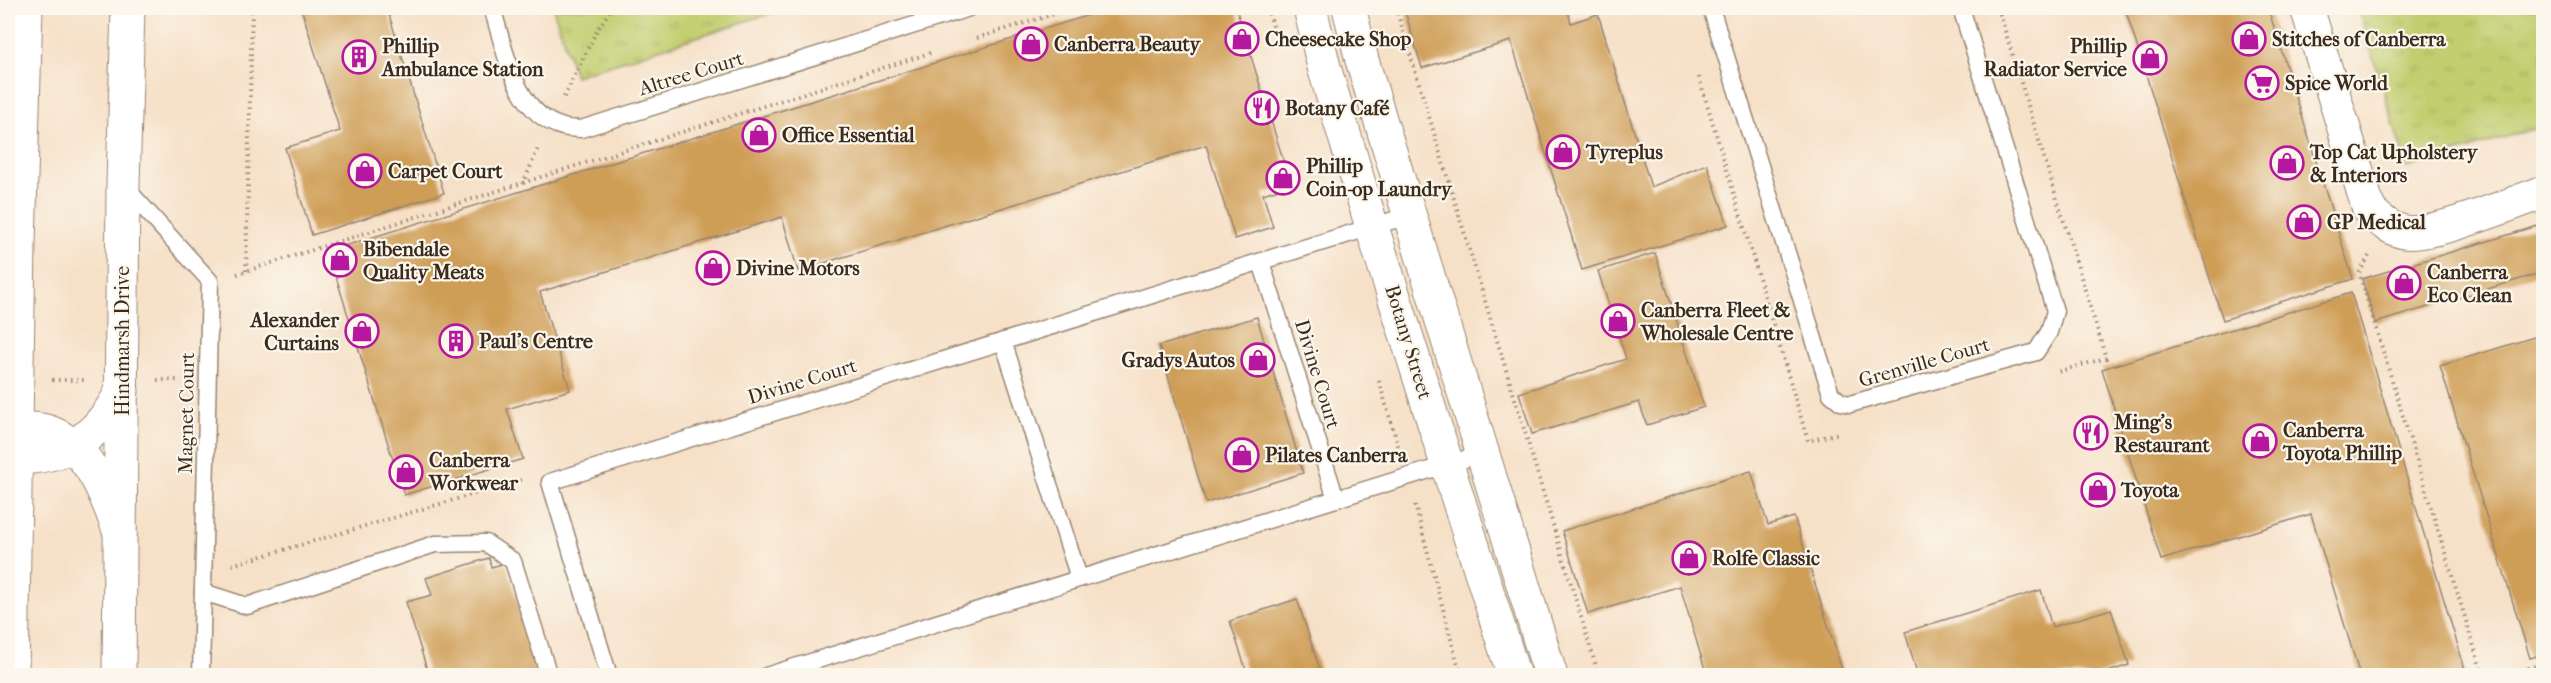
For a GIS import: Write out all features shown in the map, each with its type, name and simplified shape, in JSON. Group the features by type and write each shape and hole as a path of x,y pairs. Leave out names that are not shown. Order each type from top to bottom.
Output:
{"street":[{"path":"12,675 10,579 13,259 26,8"},
{"name":"Hindmarsh Drive","path":"119,675 123,185 128,8"},
{"name":"Botany Street","path":"1310,8 1324,67 1372,227 1514,675"},
{"name":"Botany Street","path":"1349,8 1362,60 1551,675"},
{"path":"2307,8 2369,210 2386,225 2404,232 2426,232 2544,192"},
{"path":"12,443 55,454 72,446 95,432 110,414 122,391"},
{"path":"72,446 88,465 106,495 120,534"}],"lane":[{"name":"Altree Court","path":"492,8 515,81 527,100 543,117 562,127 581,129 969,8"},
{"name":"Grenville Court","path":"1711,8 1831,394 1841,402 1850,404 2036,351 2049,332 2055,311 1961,8"},
{"path":"123,185 210,281"},
{"name":"Divine Court","path":"550,482 1410,215"},
{"name":"Divine Court","path":"1261,261 1336,499"},
{"name":"Magnet Court","path":"201,675 210,281"},
{"path":"1003,341 1079,578"},
{"path":"766,675 1484,453"},
{"path":"550,482 609,675"},
{"path":"202,592 247,606 435,544 486,543 513,561 549,675"}],"path":[{"path":"246,271 252,8"},
{"path":"974,39 1073,8"},
{"path":"1267,8 1277,40"},
{"path":"1396,8 1599,675"},
{"path":"1998,8 2106,358 2049,374"},
{"path":"210,281 941,50"},
{"path":"1699,76 1808,441 1842,432"},
{"path":"2386,225 2359,273 2483,675"},
{"path":"1377,375 1461,675"},
{"path":"203,573 538,475 550,482"},
{"path":"2505,675 2544,663"}],"green space":[{"path":"553,8 787,8 575,76"},
{"path":"2358,8 2543,8 2543,126 2407,168"}],"building":[{"path":"301,8 387,8 444,193 312,235 285,148 340,131"},
{"path":"1112,8 1193,8 1195,12 1211,8 1236,8 1291,185 1263,194 1273,227 1235,239 1206,145 798,271 782,217 540,292 570,390 507,409 523,459 404,495 328,251"},
{"path":"1404,8 1567,8 1571,23 1598,14 1651,187 1707,164 1728,225 1582,270 1511,41 1422,68"},
{"path":"2125,8 2268,8 2353,279 2223,320"},
{"path":"2544,224 2544,272 2375,323 2362,279"},
{"path":"1655,253 1704,407 1647,425 1639,402 1532,434 1519,393 1626,359 1598,271"},
{"name":"Canberra Toyota Phillip","path":"2351,293 2467,676 2360,676 2311,514 2161,560 2102,369"},
{"path":"1257,317 1303,473 1206,503 1159,346"},
{"path":"2544,334 2544,654 2530,658 2440,366"},
{"name":"Rolfe Classic","path":"1751,471 1768,525 1794,517 1844,676 1707,676 1680,586 1588,614 1562,531"},
{"path":"489,558 491,567 506,563 541,676 429,676 406,602 432,595 426,578"},
{"path":"2041,590 2052,627 2111,609 2129,665 2095,676 1918,676 1905,632"},
{"path":"1297,599 1322,676 1248,676 1230,621"}],"place":[{"name":"Cheesecake Shop","path":"1242,39"},
{"name":"Stitches of Canberra","path":"2249,39"},
{"name":"Canberra Beauty","path":"1031,44"},
{"name":"Phillip Ambulance Station","path":"359,57"},
{"name":"Phillip Radiator Service","path":"2150,58"},
{"name":"Spice World","path":"2262,83"},
{"name":"Botany Café","path":"1262,108"},
{"name":"Office Essential","path":"759,135"},
{"name":"Tyreplus","path":"1563,152"},
{"name":"Top Cat Upholstery & Interiors","path":"2287,163"},
{"name":"Carpet Court","path":"365,171"},
{"name":"Phillip Coin-op Laundry","path":"1283,178"},
{"name":"GP Medical","path":"2304,222"},
{"name":"Bibendale Quality Meats","path":"340,260"},
{"name":"Divine Motors","path":"713,268"},
{"name":"Canberra Eco Clean","path":"2404,283"},
{"name":"Canberra Fleet & Wholesale Centre","path":"1618,321"},
{"name":"Alexander Curtains","path":"362,331"},
{"name":"Paul’s Centre","path":"456,341"},
{"name":"Gradys Autos","path":"1258,360"},
{"name":"Ming’s Restaurant","path":"2091,433"},
{"name":"Canberra Toyota Phillip","path":"2260,441"},
{"name":"Pilates Canberra","path":"1242,455"},
{"name":"Canberra Workwear","path":"406,472"},
{"name":"Toyota","path":"2098,490"},
{"name":"Rolfe Classic","path":"1689,558"}]}
